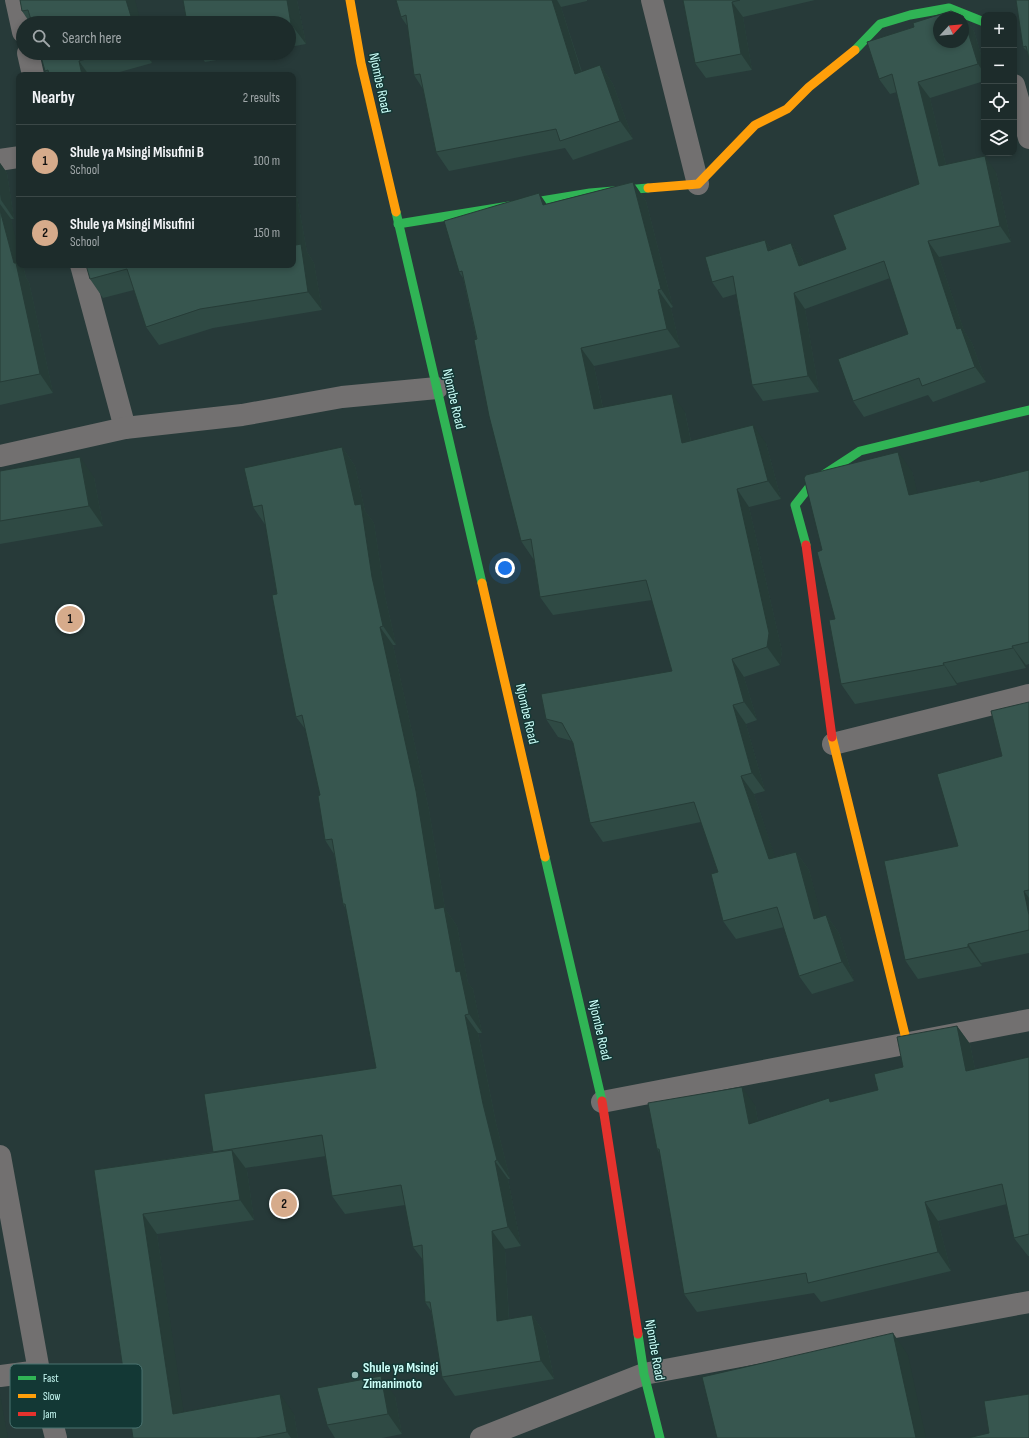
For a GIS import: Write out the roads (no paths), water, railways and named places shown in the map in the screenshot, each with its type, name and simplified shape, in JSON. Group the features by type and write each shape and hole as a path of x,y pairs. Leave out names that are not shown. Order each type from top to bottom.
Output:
{"main road":[{"name":"Njombe Road","path":"350,0 361,63 602,1102 644,1374 660,1438"},
{"path":"398,224 590,193 698,184 755,125 787,109 809,87 855,50 880,24 910,15 949,8 981,21"},
{"path":"907,1043 833,744 806,546 795,505 814,481 860,451 1029,410"}],"street":[{"path":"16,0 20,16"},
{"path":"652,0 698,184"},
{"path":"30,60 32,72"},
{"path":"1017,96 1029,138"},
{"path":"0,160 16,157"},
{"path":"82,268 125,428"},
{"path":"0,456 125,428 242,415 342,397 437,388"},
{"path":"833,744 1029,695"},
{"path":"602,1102 1029,1020"},
{"path":"0,1156 38,1364"},
{"path":"481,1438 644,1374 1029,1302"},
{"path":"0,1376 10,1374"},
{"path":"54,1428 56,1438"}],"place":[{"name":"Shule ya Msingi Misufini B","path":"70,619"},
{"name":"Shule ya Msingi Misufini","path":"284,1204"},
{"name":"Shule ya Msingi Zimanimoto","path":"355,1375"}]}
